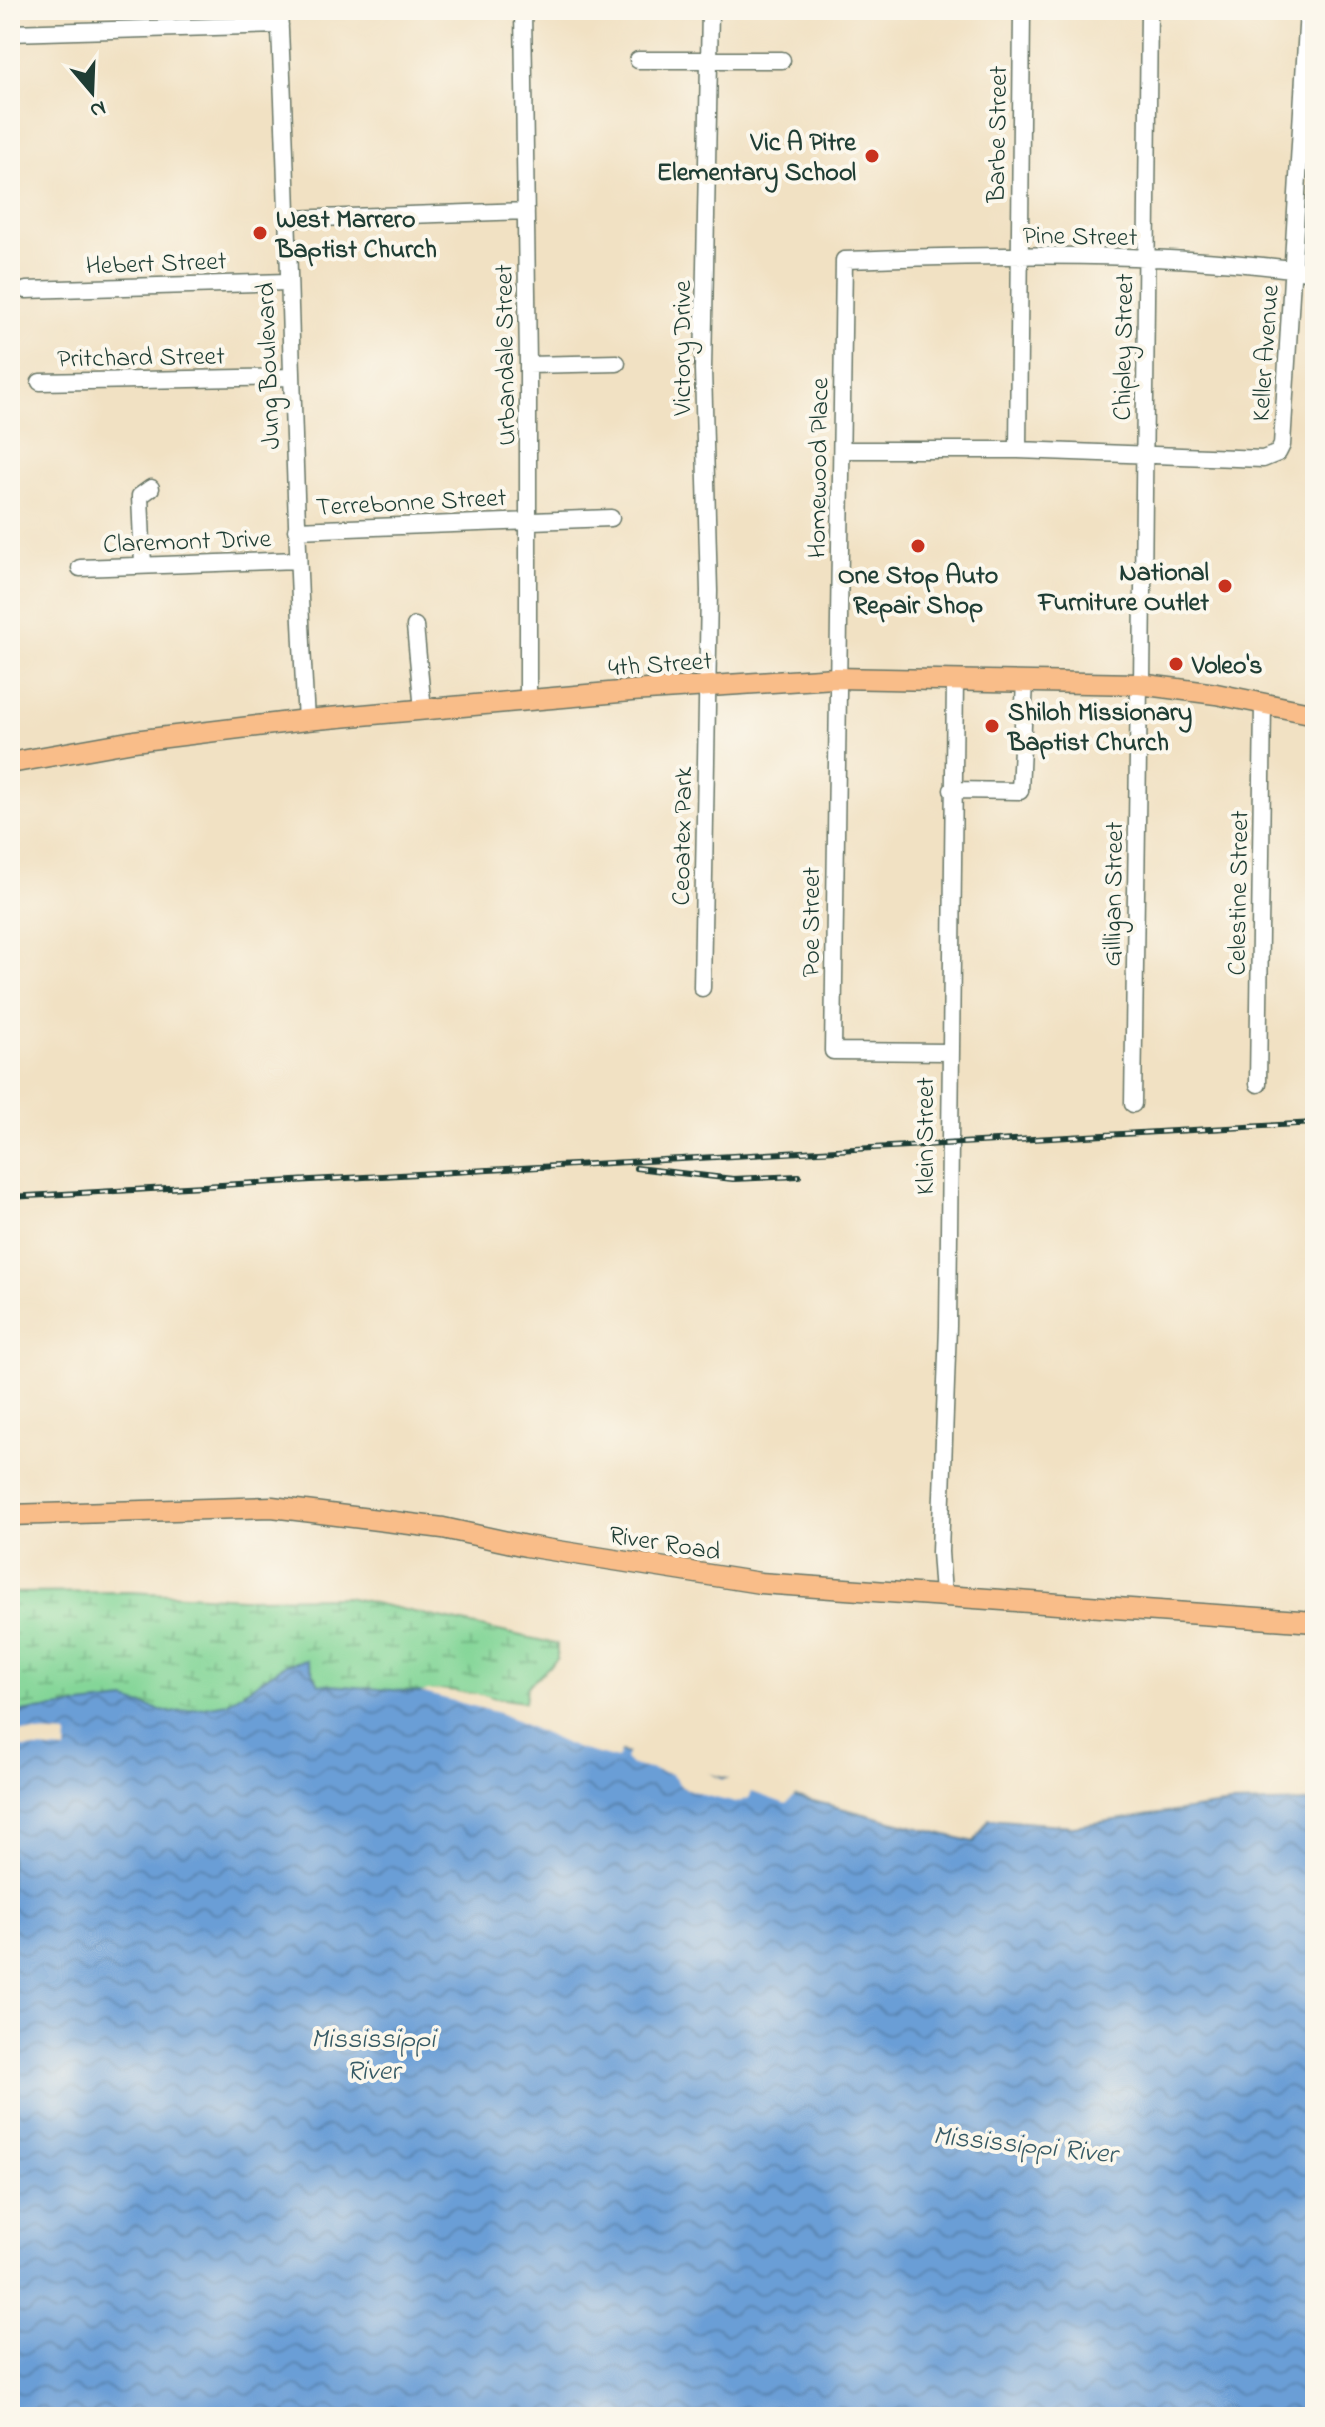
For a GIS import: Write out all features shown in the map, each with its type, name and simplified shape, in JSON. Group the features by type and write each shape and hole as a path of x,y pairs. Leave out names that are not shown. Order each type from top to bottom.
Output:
{"main road":[{"name":"4th Street","path":"10,763 134,741 306,720 707,685 835,678 1140,684 1315,714"},
{"name":"River Road","path":"10,1515 272,1507 443,1528 526,1546 760,1583 1315,1622"}],"street":[{"name":"Urbandale Street","path":"523,10 528,365 528,700"},
{"name":"Victory Drive","path":"707,685 709,591 703,369 710,10"},
{"name":"Barbe Street","path":"1018,450 1022,10"},
{"name":"Chipley Street","path":"1140,684 1149,10"},
{"name":"Keller Avenue","path":"843,450 1018,450 1263,459 1278,453 1282,445 1294,269 1308,10"},
{"path":"10,33 280,18"},
{"name":"Jung Boulevard","path":"280,18 289,219 288,282 297,560 306,720"},
{"path":"638,60 782,60"},
{"path":"289,219 526,211"},
{"name":"Pine Street","path":"844,260 1148,259 1315,272"},
{"name":"Homewood Place","path":"835,678 843,450 844,260"},
{"name":"Hebert Street","path":"26,290 288,282"},
{"path":"528,365 617,363"},
{"name":"Pritchard Street","path":"40,382 292,377"},
{"path":"143,565 140,496 151,488"},
{"name":"Terrebonne Street","path":"296,530 611,518"},
{"name":"Claremont Drive","path":"80,568 297,560"},
{"path":"415,626 423,710"},
{"name":"Poe Street","path":"835,678 833,1051 949,1052"},
{"name":"Klein Street","path":"943,1594 940,1552 948,1326 955,679"},
{"path":"952,790 1020,791 1025,681"},
{"name":"Gilligan Street","path":"1133,1104 1140,684"},
{"name":"Ceoatex Park","path":"702,988 707,685"},
{"name":"Celestine Street","path":"1258,1084 1263,703"}],"green space":[{"path":"129,1592 243,1598 347,1597 557,1644 557,1659 527,1687 525,1702 441,1690 241,1727 10,1718 10,1593"}],"water":[{"name":"Mississippi River","path":"307,1660 319,1684 478,1697 562,1737 974,1842 989,1819 1073,1826 1230,1804 1315,1802 1315,2417 10,2417 10,1713 125,1700 171,1713 227,1703 286,1664"}],"pier":[{"path":"440,1690 487,1696 530,1714 563,1734 621,1747 619,1755 617,1759 575,1748 499,1713 420,1692"},
{"path":"10,1731 67,1735 66,1751 10,1747"},
{"path":"629,1749 694,1766 723,1780 734,1777 797,1793 786,1804 752,1792 749,1798 736,1803 707,1796 682,1787 671,1774 631,1765 625,1759"}],"railway":[{"path":"10,1197 1315,1123"},
{"path":"636,1168 733,1179 799,1176"}],"place":[{"name":"Vic A Pitre Elementary School","path":"872,156"},
{"name":"West Marrero Baptist Church","path":"260,233"},
{"name":"One Stop Auto Repair Shop","path":"918,546"},
{"name":"National Furniture Outlet","path":"1225,586"},
{"name":"Voleo's","path":"1176,664"},
{"name":"Shiloh Missionary Baptist Church","path":"992,726"}]}
